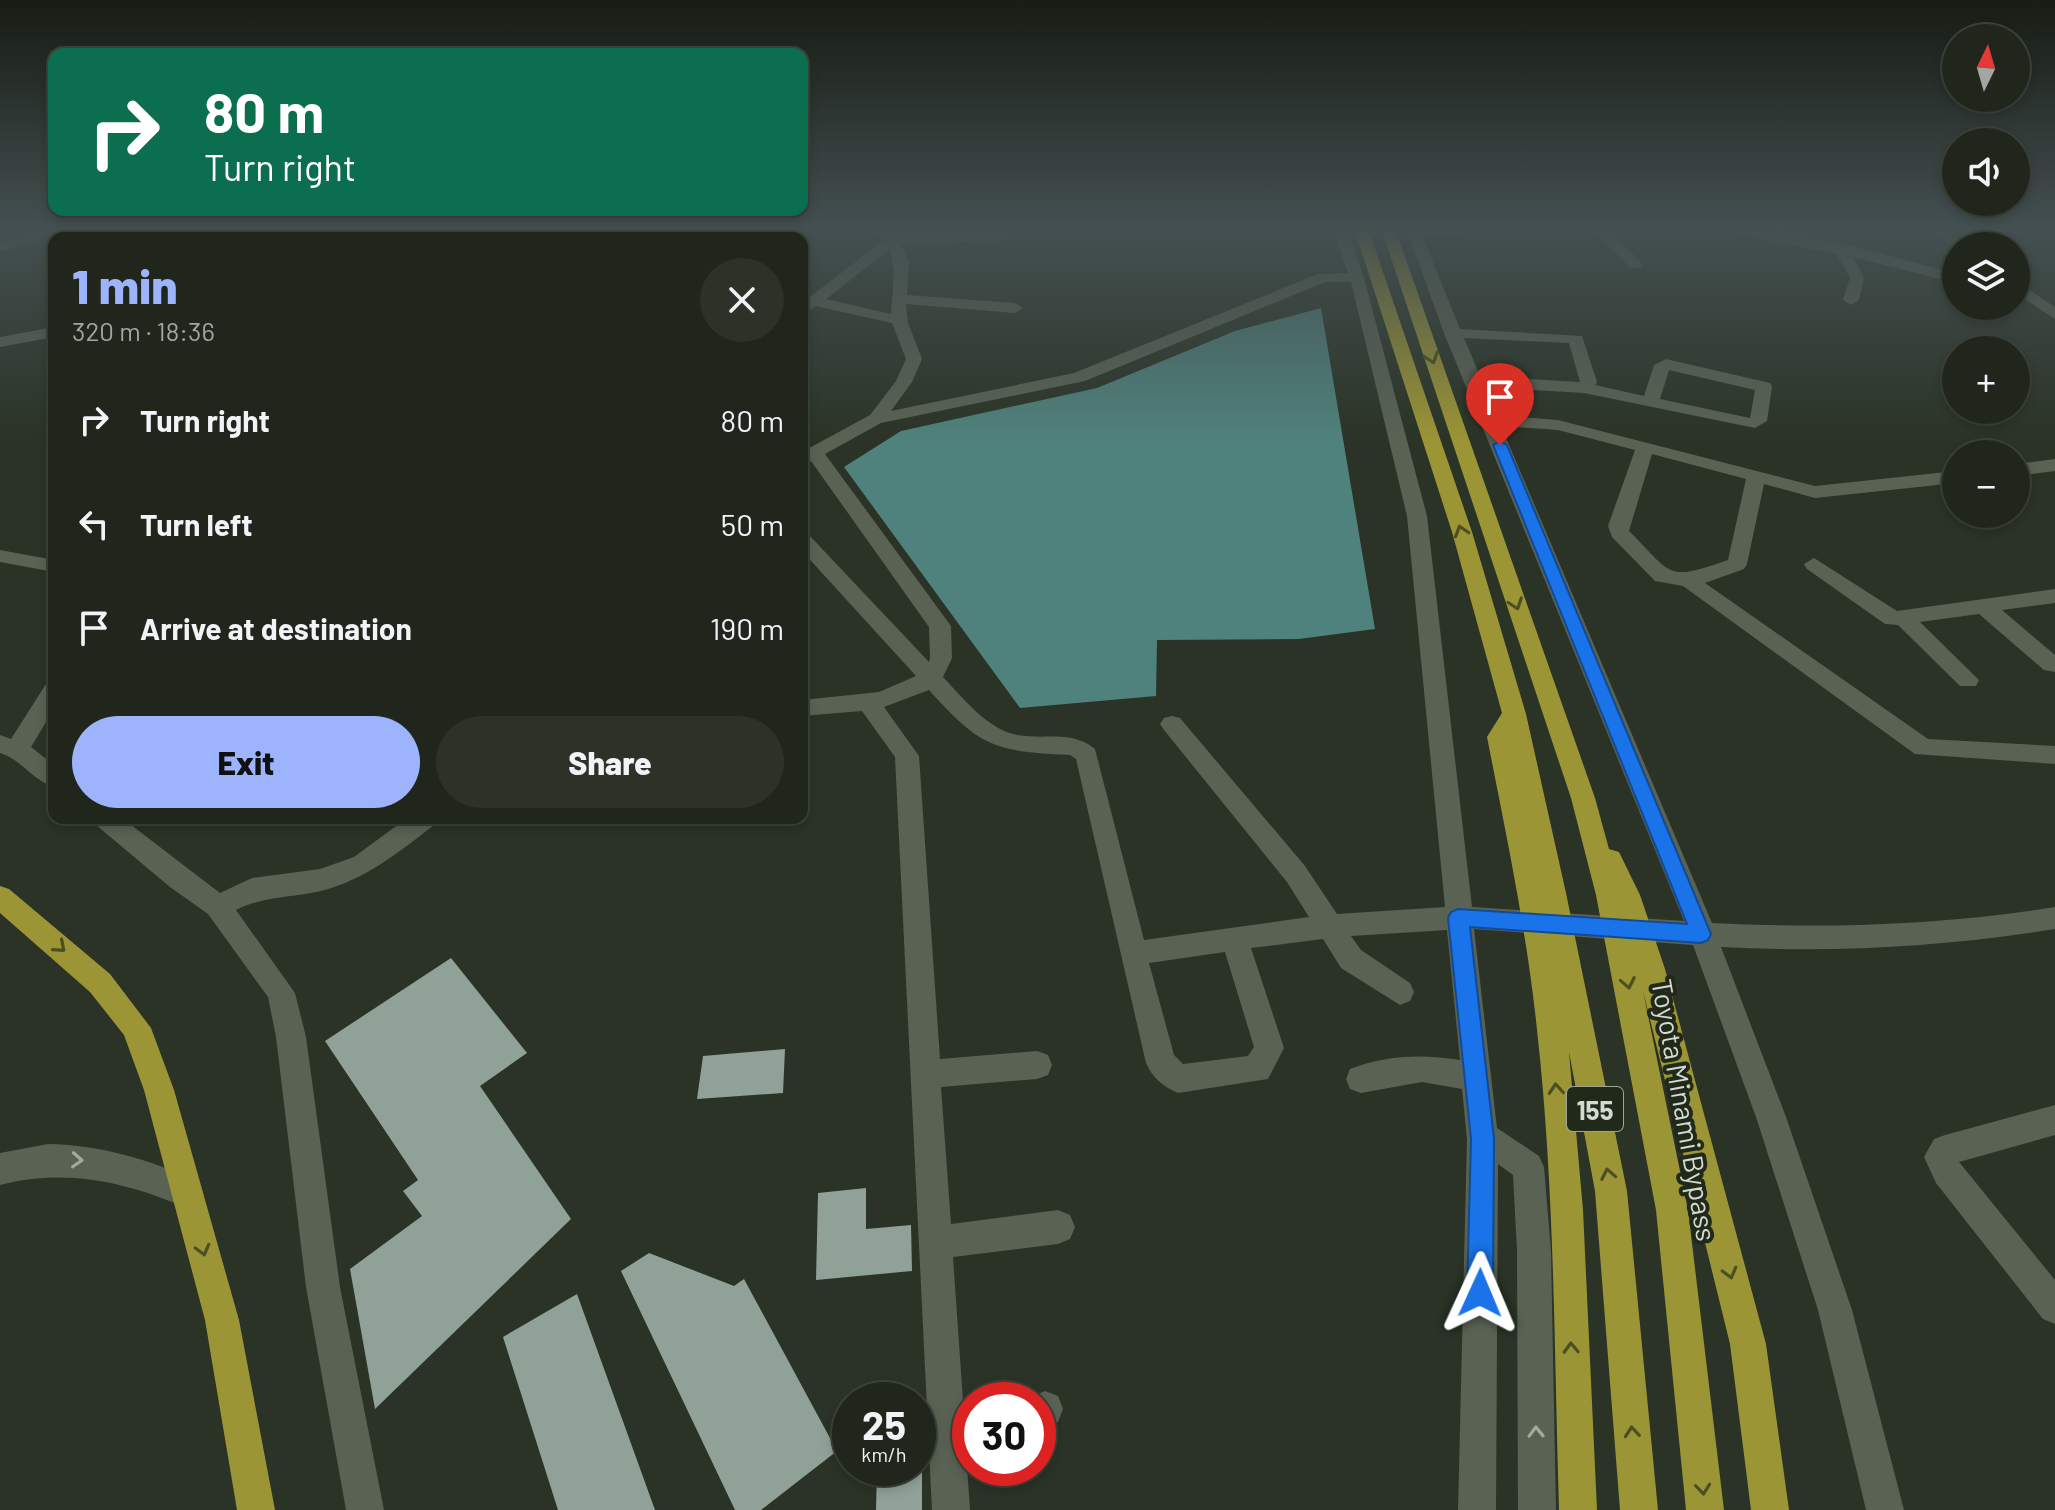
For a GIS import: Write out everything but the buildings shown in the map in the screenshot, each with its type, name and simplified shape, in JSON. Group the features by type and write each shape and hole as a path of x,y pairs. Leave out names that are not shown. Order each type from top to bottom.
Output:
{"highway":[{"name":"155","path":"1385,301 1462,532 1514,714 1611,1191 1639,1510"},
{"name":"Toyota Minami Bypass","path":"1413,301 1583,798 1627,977 1672,1210 1705,1510"},
{"name":"155","path":"1514,714 1499,737 1531,893 1552,1031 1564,1189 1578,1510"},
{"name":"155","path":"1583,798 1627,895 1655,984 1748,1344 1770,1510"},
{"path":"0,897 100,983 136,1028 159,1090 222,1320 256,1510"}],"street":[{"path":"876,419 913,365 905,331 899,320 901,301"},
{"path":"932,301 1015,308"},
{"path":"808,707 868,702 916,689 931,678 940,665 940,626 811,448 876,419 1079,377 1263,301"},
{"path":"1363,301 1417,516 1483,1139 1477,1510"},
{"path":"1440,301 1701,934 1786,1160 1836,1314 1885,1510"},
{"path":"2038,301 2055,314"},
{"path":"808,303 899,320"},
{"path":"0,342 48,333"},
{"path":"1452,333 1576,339 1589,382 1584,388"},
{"path":"1472,381 1584,388 1651,402 1755,423 1758,421 1764,387 1700,369 1666,364 1662,365 1651,402"},
{"path":"1489,420 1558,425 1829,493 1942,479"},
{"path":"1645,447 1618,526 1619,533 1662,576 1689,581 1923,748 2055,755"},
{"path":"2030,468 2055,465"},
{"path":"1689,581 1737,564 1756,476"},
{"path":"808,545 979,727 1011,743 1076,746 1087,755 1161,1063 1178,1079 1257,1069 1269,1048 1235,940"},
{"path":"0,556 48,565"},
{"path":"1814,564 1893,619 2055,596"},
{"path":"1983,606 2052,665"},
{"path":"1902,617 1968,680"},
{"path":"48,697 8,746 48,774"},
{"path":"868,702 907,756 936,1243 953,1382"},
{"path":"1172,724 1296,874 1351,959 1400,992"},
{"path":"112,824 179,879 218,906 281,993 291,1037 323,1287 365,1510"},
{"path":"218,906 252,889 321,880 363,864 417,824"},
{"path":"1133,953 1332,927 1458,918 1701,934 1892,938 1991,929 2055,918"},
{"path":"926,1074 1037,1065"},
{"path":"1361,1079 1422,1068 1476,1077"},
{"path":"2055,1120 1945,1150 1940,1157 1947,1172 2055,1307"},
{"path":"1483,1139 1497,1143 1528,1167 1534,1251 1537,1510"},
{"path":"0,1169 52,1158 92,1161 144,1173 187,1192"},
{"path":"936,1243 1058,1227"},
{"path":"951,1510 953,1486"}],"water":[{"path":"1321,308 1375,629 1299,639 1157,640 1156,696 1020,708 844,467 901,431 1097,388 1235,331"}],"route":[{"path":"1480,1293 1483,1139 1458,918 1701,934 1500,445"}]}
